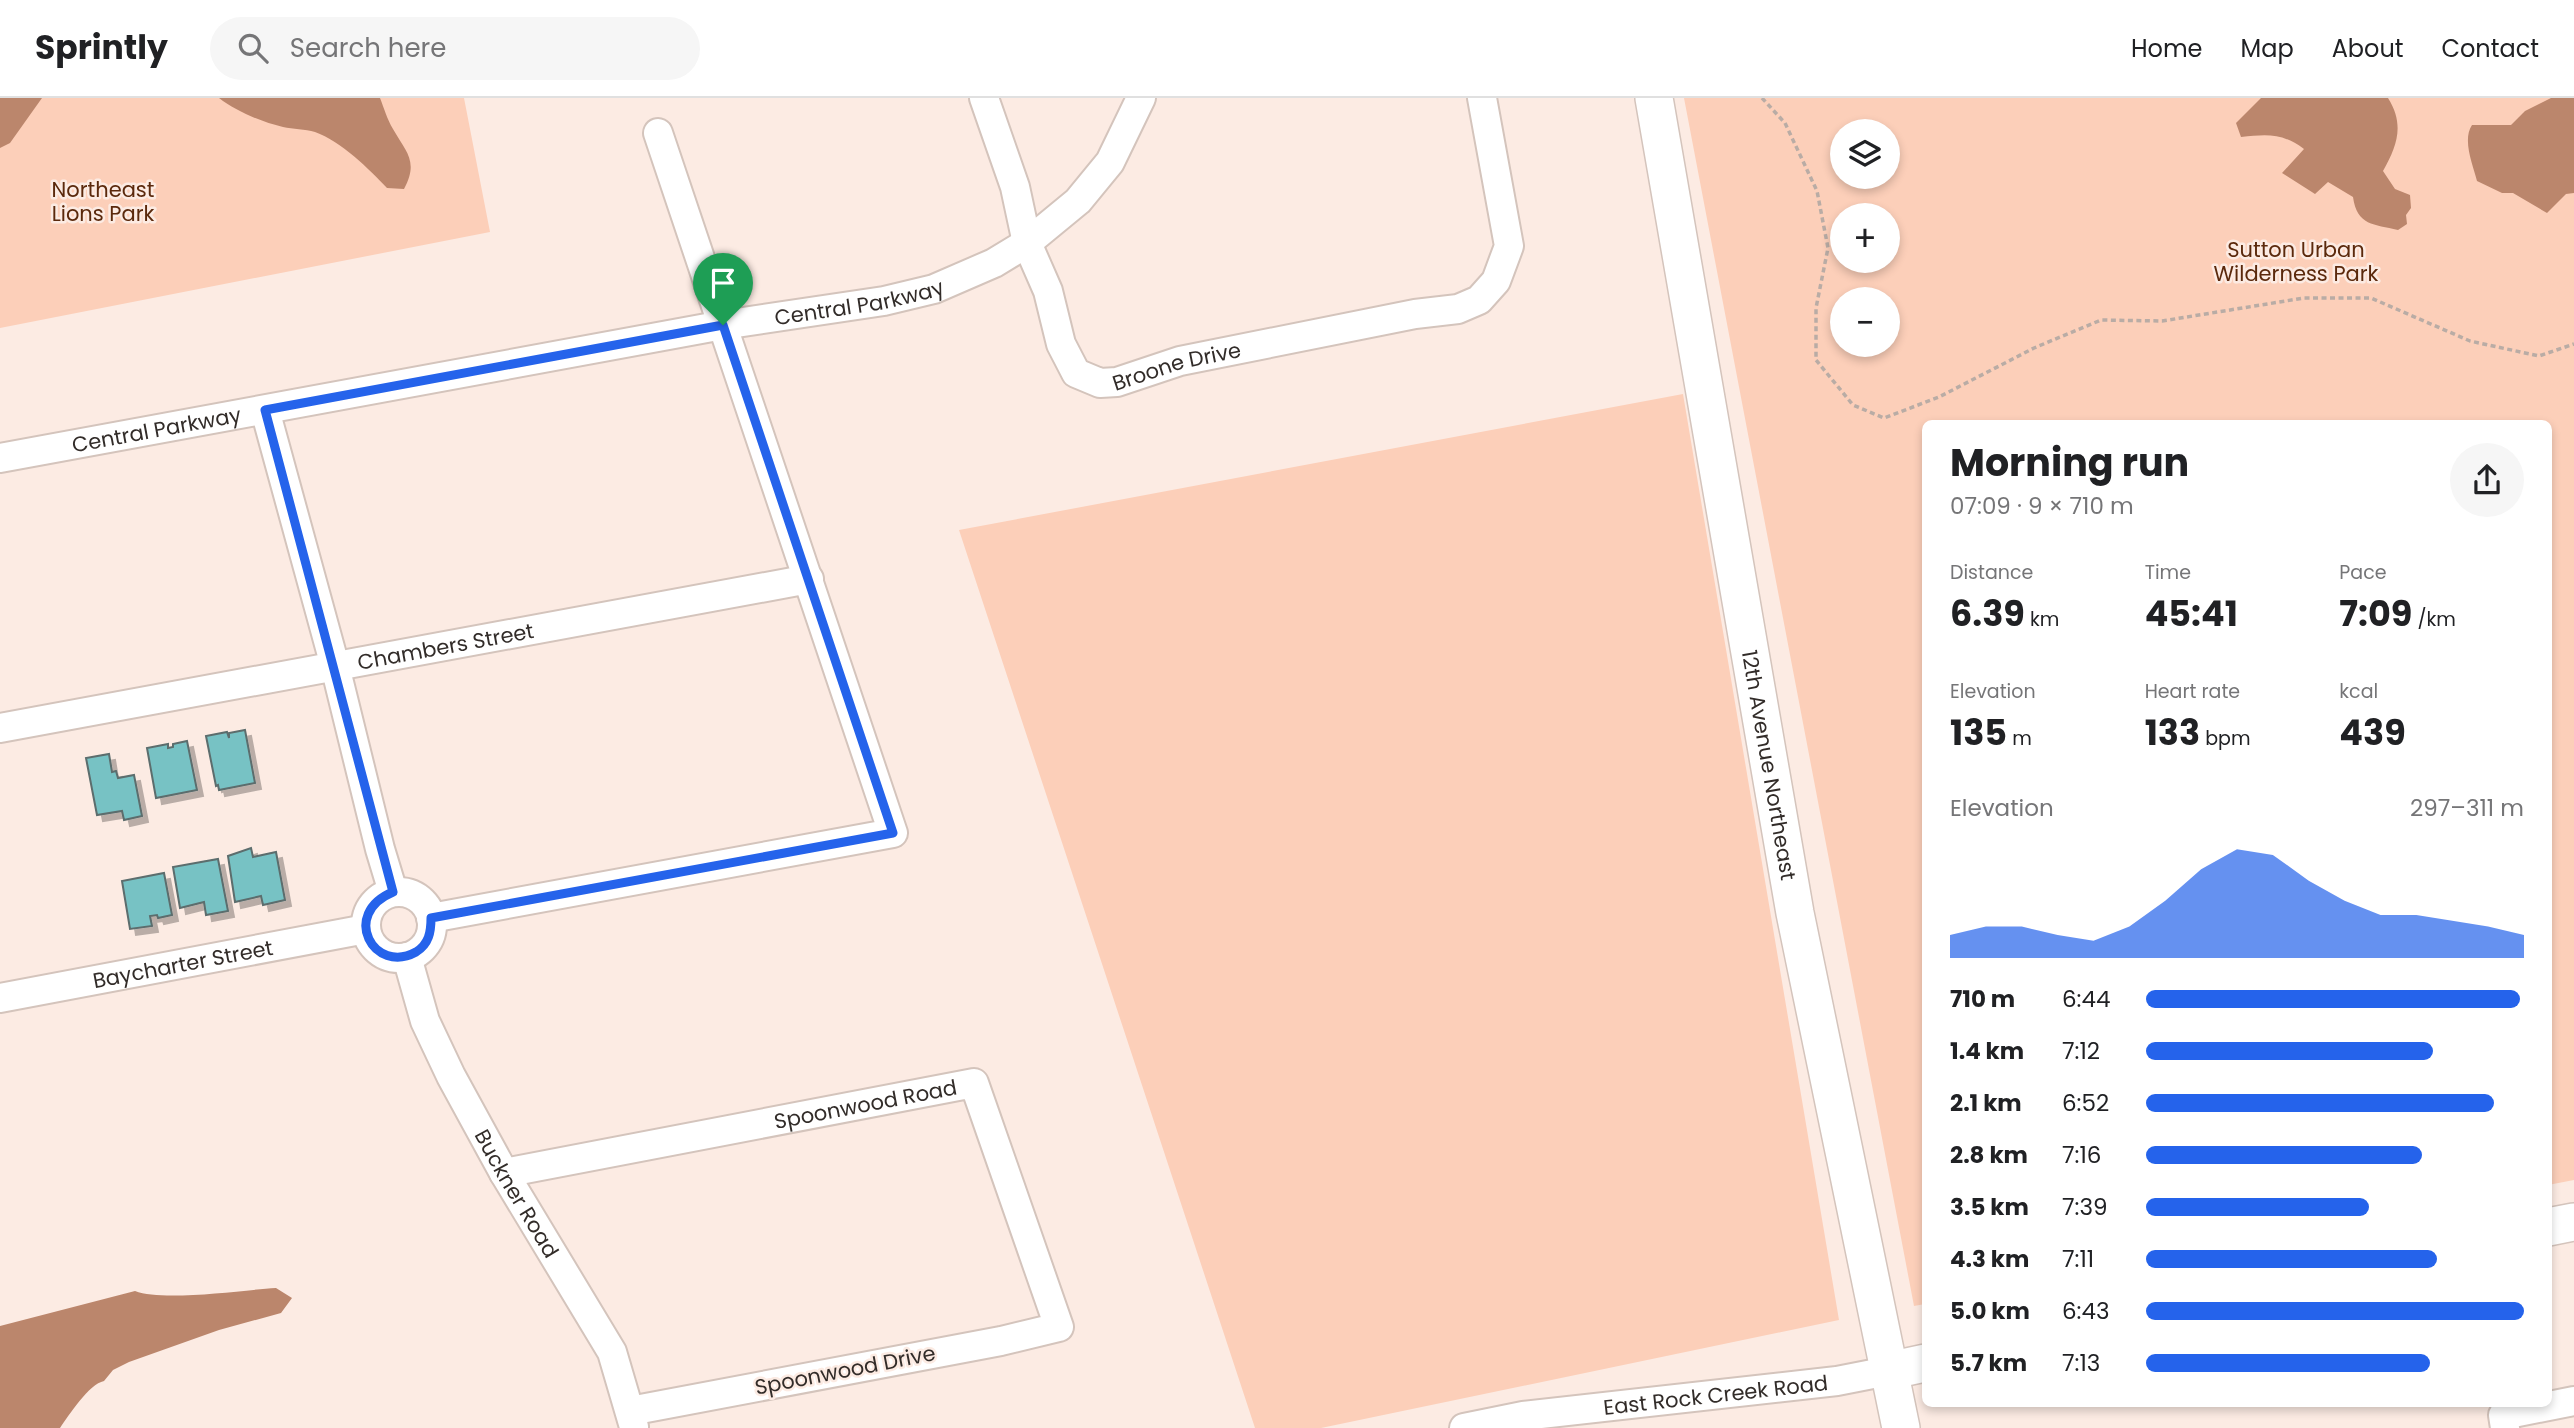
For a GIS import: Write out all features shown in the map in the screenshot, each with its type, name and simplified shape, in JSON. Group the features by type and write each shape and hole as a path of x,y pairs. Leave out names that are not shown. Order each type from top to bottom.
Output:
{"main road":[{"name":"12th Avenue Northeast","path":"1654,98 1795,914 1901,1428"},
{"path":"2552,1226 2574,1222"},
{"name":"East Rock Creek Road","path":"1888,1371 1922,1364"}],"street":[{"name":"Broone Drive","path":"984,98 1015,187 1027,243 1048,291 1062,344 1072,367 1083,377 1100,383 1117,382 1180,361 1415,314 1458,309 1479,300 1496,281 1507,255 1508,233 1482,98"},
{"name":"Central Parkway","path":"0,458 723,325 884,301 934,289 994,263 1027,243 1077,201 1095,182 1119,146 1141,98"},
{"path":"431,918 893,833 658,133"},
{"path":"265,410 393,892"},
{"name":"Chambers Street","path":"0,728 809,579"},
{"path":"393,892 408,893 418,898 431,918 431,931 426,942 421,949 407,957 395,958 384,954 372,944 366,929 367,916 372,906 380,898 393,892"},
{"name":"Baycharter Street","path":"0,998 366,929"},
{"name":"Buckner Road","path":"407,957 425,1021 451,1076 504,1173 612,1352 632,1420"},
{"name":"Spoonwood Road","path":"504,1173 974,1083 1059,1327"},
{"name":"Spoonwood Drive","path":"632,1420 1059,1327"},
{"name":"East Rock Creek Road","path":"1464,1428 1524,1416 1837,1381 1888,1371"},
{"path":"2552,1405 2574,1401"},
{"path":"2505,1428 2503,1415 2544,1407"}],"path":[{"path":"1762,98 1785,123 1817,191 1828,248 1816,309 1816,360 1853,405 1884,418 1939,397 2034,348 2101,320 2162,321 2304,298 2371,298 2470,341 2539,356 2574,344"}],"green space":[{"name":"Northeast Lions Park","path":"0,98 464,98 490,232 0,328"},
{"name":"Sutton Urban Wilderness Park","path":"1684,98 2574,98 2574,1180 2552,1184 2552,420 1922,420 1922,1305 1914,1306"},
{"path":"1683,394 1839,1320 1321,1428 1255,1428 959,530"}],"shaded area":[{"path":"0,98 42,98 10,143 0,148"},
{"path":"219,98 380,98 411,164 404,189 387,188 354,156 325,136 266,122 241,112"},
{"path":"2261,98 2388,98 2398,126 2392,153 2383,171 2395,189 2410,195 2411,208 2406,215 2407,224 2398,230 2374,225 2358,214 2353,197 2328,182 2315,194 2282,173 2304,149 2289,140 2274,136 2241,137 2236,123"},
{"path":"2551,98 2574,98 2574,193 2566,194 2547,213 2513,193 2502,193 2477,181 2468,138 2472,125 2511,125 2525,111"},
{"path":"276,1288 292,1298 281,1313 219,1330 113,1370 104,1381 86,1394 60,1428 0,1428 0,1326 135,1291 183,1295"}],"building":[{"path":"245,730 255,783 219,790 206,736 227,732 229,738 229,733"},
{"path":"187,741 197,790 156,798 147,748 168,744 168,748"},
{"path":"109,754 112,772 116,771 118,778 134,775 142,816 124,820 122,811 97,815 86,758"},
{"path":"251,848 253,857 276,852 285,900 263,905 261,896 235,902 228,856"},
{"path":"218,859 228,911 206,915 204,902 180,908 173,867"},
{"path":"164,873 172,915 158,918 157,915 150,916 152,926 130,929 122,881"}],"route":[{"path":"723,325 893,833 431,918 431,931 421,949 407,957 395,958 384,954 372,944 366,929 367,916 380,898 393,892 265,410 723,325"}]}
